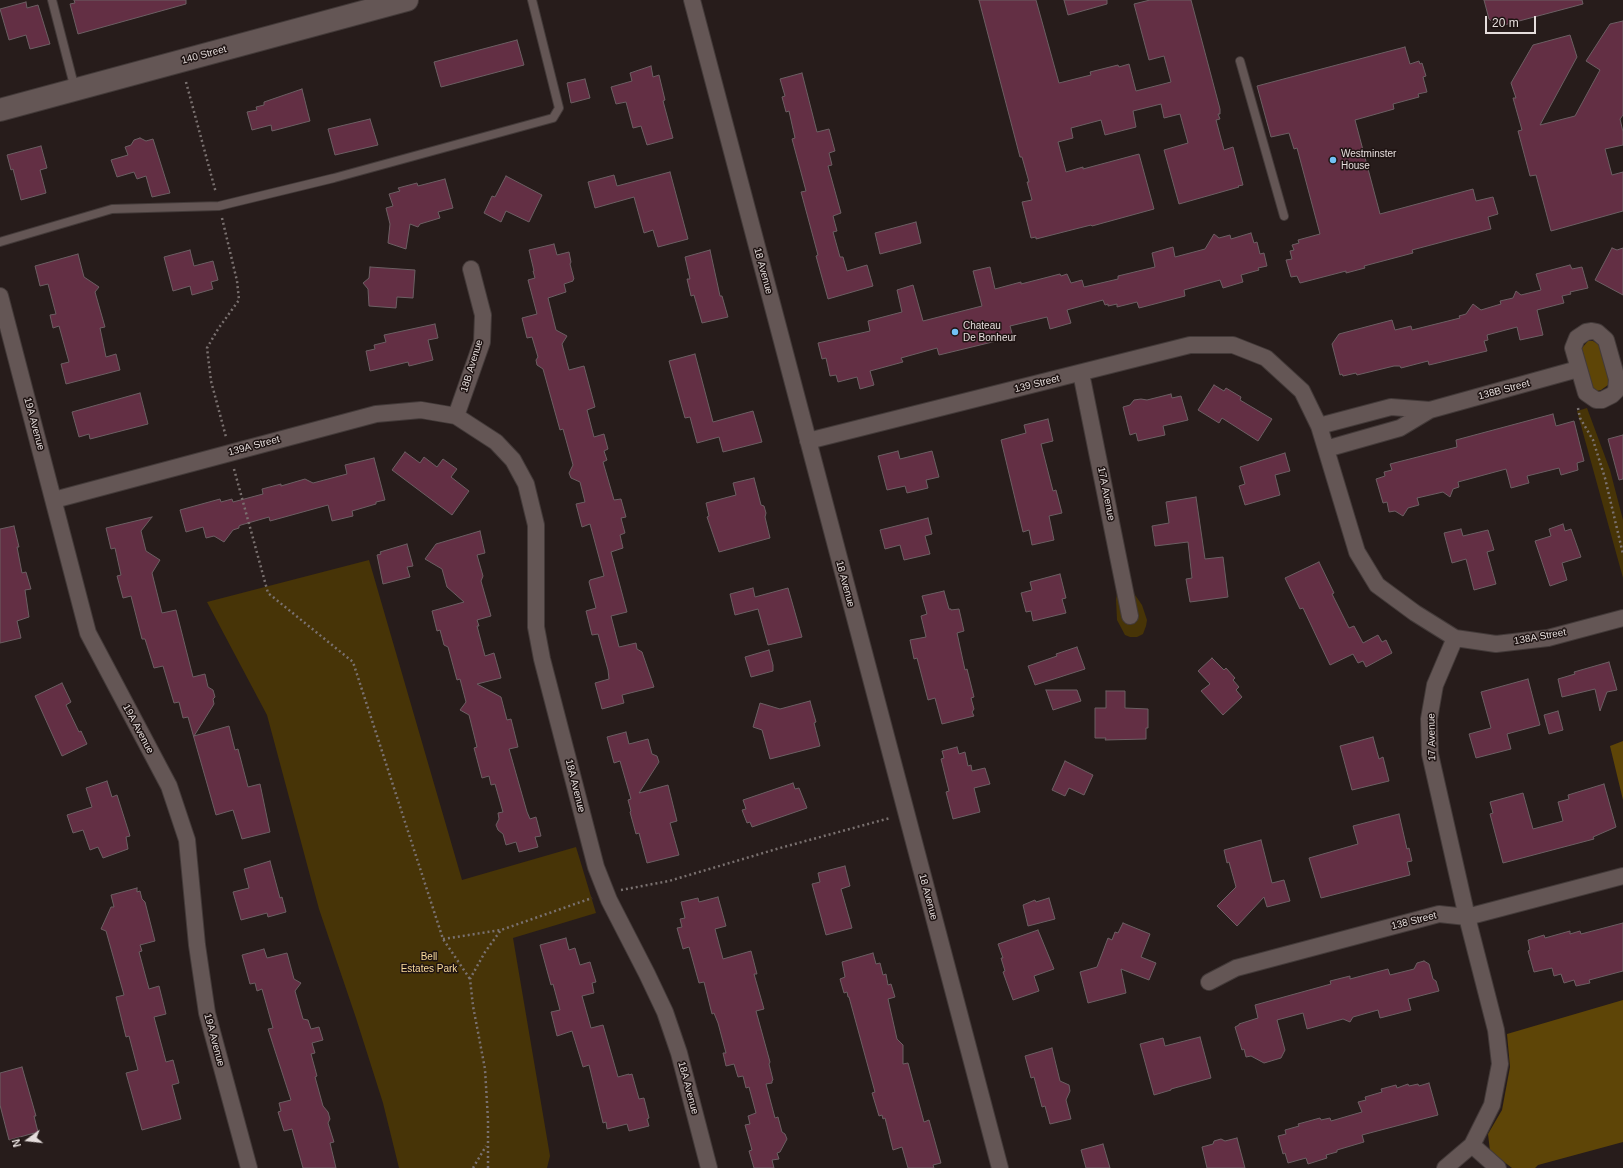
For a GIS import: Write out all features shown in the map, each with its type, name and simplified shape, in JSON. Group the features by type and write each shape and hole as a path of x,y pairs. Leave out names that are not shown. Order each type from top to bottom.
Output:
{"main road":[{"name":"140 Street","path":"0,110 407,0"}],"street":[{"name":"18 Avenue","path":"692,0 1000,1168"},
{"name":"18B Avenue","path":"456,416 482,342 483,314 471,269"},
{"name":"19A Avenue","path":"0,296 88,633 169,786 187,840 197,945 206,1013 249,1168"},
{"name":"139 Street","path":"808,441 1081,373 1190,344 1234,345 1266,358 1302,391 1319,426"},
{"name":"138B Street","path":"1326,449 1400,428 1430,410 1578,369"},
{"name":"17A Avenue","path":"1081,373 1130,616"},
{"name":"138B Street","path":"1319,426 1391,407 1430,410"},
{"name":"139A Street","path":"54,500 376,414 421,410 456,416"},
{"name":"18A Avenue","path":"456,416 496,442 513,460 526,484 536,525 536,627 542,659 596,867 609,900 665,1012 679,1053 709,1168"},
{"path":"1319,426 1357,552 1377,585 1415,613 1455,638"},
{"name":"138A Street","path":"1455,638 1496,644 1541,639 1623,618"},
{"name":"17 Avenue","path":"1455,638 1435,685 1429,720 1430,754 1467,917 1496,1030 1500,1064 1492,1105 1472,1145"},
{"name":"138 Street","path":"1209,982 1236,968 1439,914 1467,917 1623,876"},
{"path":"1445,1168 1472,1145 1498,1168"}],"lane":[{"path":"52,0 75,90"},
{"path":"0,242 112,209 219,206 334,178 553,118 560,108 532,0"},
{"path":"1240,61 1284,216"}],"path":[{"path":"186,82 237,281 239,300 218,329 207,348 211,381 227,441"},
{"path":"1577,404 1580,418 1593,440 1605,478 1623,554"},
{"path":"233,465 268,593 353,662 443,939 470,979 473,1006 485,1069 488,1120 488,1168"},
{"path":"615,891 668,881 893,817"},
{"path":"443,939 501,930 593,897"},
{"path":"470,979 485,952 501,930"},
{"path":"473,1168 487,1144"}],"green space":[{"path":"1587,408 1610,470 1623,520 1623,578 1577,411"},
{"name":"Bell Estates Park","path":"369,560 462,880 576,847 596,913 513,938 550,1156 547,1168 399,1168 383,1103 319,909 267,715 207,602"},
{"path":"1121,590 1133,592 1142,605 1147,620 1143,634 1137,637 1125,635 1117,620 1116,599 1117,594"}],"shaded area":[{"path":"1588,341 1593,341 1601,346 1609,378 1608,385 1597,391 1592,390 1581,354 1582,348"},
{"path":"1623,741 1623,800 1610,746"},
{"path":"1623,1000 1623,1142 1538,1165 1535,1168 1512,1168 1490,1151 1488,1134 1502,1110 1510,1067 1507,1034"}],"building":[{"path":"74,0 186,0 186,4 78,34 70,4 75,3"},
{"path":"979,0 1036,0 1059,83 1091,75 1090,72 1118,65 1119,67 1129,64 1136,91 1171,82 1164,56 1149,60 1134,4 1150,0 1191,0 1220,109 1220,114 1218,114 1220,119 1216,120 1224,150 1233,147 1243,185 1179,204 1164,150 1188,143 1180,114 1164,118 1161,104 1133,111 1136,127 1105,135 1101,120 1071,128 1073,138 1058,142 1066,172 1139,154 1154,209 1092,226 1091,225 1036,239 1036,237 1031,238 1022,202 1032,200 1027,182 1029,182 1022,157 1020,157"},
{"path":"1064,0 1107,0 1107,4 1068,15"},
{"path":"1484,0 1582,0 1583,4 1497,26 1489,19"},
{"path":"26,2 27,8 38,5 50,44 30,49 26,35 9,40 0,9"},
{"path":"1623,21 1623,115 1620,119 1623,132 1623,145 1605,149 1612,175 1623,172 1623,211 1551,231 1536,175 1530,176 1518,131 1522,130 1513,98 1516,98 1511,83 1533,45 1570,35 1577,57 1540,125 1575,116 1600,70 1586,61 1610,24"},
{"path":"517,40 524,65 441,87 434,62"},
{"name":"Westminster House","path":"1405,47 1410,64 1419,61 1420,64 1422,63 1426,76 1423,77 1427,92 1418,94 1419,97 1393,104 1394,109 1355,120 1380,214 1473,189 1476,201 1493,197 1498,214 1488,217 1491,229 1412,250 1413,253 1364,266 1365,268 1346,273 1346,271 1300,283 1297,276 1291,277 1286,260 1292,259 1290,251 1294,250 1292,245 1299,243 1298,240 1320,234 1297,148 1294,149 1289,133 1271,137 1257,86"},
{"path":"651,66 653,77 659,75 665,100 663,101 673,138 647,145 641,126 633,128 626,102 616,104 611,87 632,81 630,73"},
{"path":"802,73 817,132 829,129 835,151 829,153 832,165 828,166 841,213 833,216 837,231 833,232 840,257 843,257 847,271 867,265 873,286 828,299 801,192 806,191 792,139 795,138 789,111 786,112 782,97 785,96 780,79"},
{"path":"585,79 590,98 571,103 567,83"},
{"path":"302,89 310,121 272,131 271,125 252,130 247,112 257,110 256,107 264,105 264,102"},
{"path":"370,119 378,145 335,155 328,129"},
{"path":"140,138 146,141 153,139 170,193 152,197 146,176 137,179 134,172 117,177 111,160 128,155 125,147 131,145 134,140"},
{"path":"41,146 47,168 40,170 46,193 21,200 13,169 11,170 7,155"},
{"path":"670,172 688,239 658,247 653,230 644,233 634,197 595,208 588,182 614,175 617,186"},
{"path":"506,176 542,195 529,222 506,211 501,222 484,213 492,196 495,197"},
{"path":"445,179 453,208 438,212 440,218 420,224 418,227 410,224 406,249 388,243 390,224 386,208 393,206 389,194 400,191 398,188 417,183 418,186"},
{"path":"916,222 921,243 880,254 875,233"},
{"path":"1251,233 1254,243 1257,242 1260,254 1264,253 1267,266 1241,275 1243,282 1223,288 1220,280 1184,290 1185,296 1139,308 1137,302 1117,307 1117,304 1108,306 1108,304 1105,305 1103,300 1067,310 1071,323 1050,329 1047,317 1010,326 1013,337 939,355 937,348 901,358 903,362 870,371 874,385 860,389 857,377 838,382 836,375 830,376 826,358 822,359 818,343 870,331 868,321 902,312 897,290 913,285 923,321 982,306 973,271 990,267 995,289 1060,274 1061,276 1067,274 1071,283 1082,280 1084,287 1118,279 1118,276 1155,267 1152,253 1173,247 1175,257 1205,249 1214,234 1219,238 1230,235 1231,239"},
{"path":"554,244 557,255 569,252 570,264 574,279 573,281 564,284 566,292 548,298 556,330 567,336 562,344 569,370 584,366 595,407 587,410 594,437 604,434 608,449 604,451 607,460 603,462 614,500 621,499 626,517 621,518 625,533 620,535 623,548 611,552 627,612 611,616 619,647 636,643 637,649 642,652 654,687 622,695 624,703 602,709 595,683 609,679 608,670 598,634 592,635 586,611 596,608 589,582 590,580 604,576 590,524 582,527 576,504 585,502 580,482 571,478 569,473 573,465 563,429 560,430 543,369 537,365 536,360 538,357 532,337 527,338 522,318 537,314 528,280 535,278 529,250"},
{"path":"1612,248 1617,250 1623,248 1623,295 1595,280"},
{"path":"190,250 194,266 213,261 218,280 211,282 213,289 192,295 190,286 173,291 164,257"},
{"path":"710,250 720,296 722,296 728,317 702,323 694,295 691,296 687,279 690,279 685,257"},
{"path":"78,254 84,277 99,287 95,292 105,327 100,328 106,357 116,354 120,370 66,384 61,364 69,362 59,326 53,328 50,315 56,314 48,284 40,286 35,266"},
{"path":"1570,265 1572,269 1582,267 1588,288 1570,292 1571,294 1562,296 1564,303 1537,310 1543,335 1520,340 1517,327 1487,335 1488,340 1484,341 1487,351 1429,365 1428,361 1401,368 1400,366 1394,366 1357,375 1356,373 1343,376 1342,374 1340,375 1332,344 1339,334 1392,320 1395,330 1411,326 1412,330 1460,318 1459,316 1466,314 1473,304 1481,310 1501,304 1500,301 1513,298 1516,291 1521,295 1541,290 1536,274"},
{"path":"370,267 415,270 413,298 397,297 396,308 369,306 368,289 363,283 369,278"},
{"path":"435,324 438,338 428,340 433,360 409,366 408,362 370,371 366,351 375,349 374,345 386,342 384,335"},
{"path":"695,354 713,422 753,411 762,442 723,452 719,437 697,443 690,417 685,418 669,361"},
{"path":"1214,385 1224,391 1226,388 1241,397 1240,400 1272,419 1258,441 1222,418 1219,423 1198,410"},
{"path":"140,393 148,424 90,439 89,434 79,437 72,412"},
{"path":"1171,394 1172,398 1181,396 1188,420 1163,426 1165,435 1138,441 1136,433 1130,435 1123,407 1130,405 1134,400 1147,400"},
{"path":"1553,414 1556,426 1574,421 1584,461 1577,463 1578,470 1561,475 1559,468 1527,476 1529,483 1511,488 1506,469 1458,482 1459,487 1453,489 1450,497 1443,492 1417,498 1419,505 1408,508 1403,516 1395,511 1389,512 1387,502 1383,503 1376,479 1385,476 1384,472 1392,470 1390,464 1457,447 1456,440"},
{"path":"1048,419 1053,441 1041,444 1053,491 1056,490 1062,513 1049,516 1054,540 1032,545 1029,530 1023,532 1001,440 1026,433 1024,425"},
{"path":"1623,435 1623,479 1619,480 1608,439"},
{"path":"898,451 900,459 932,451 939,477 926,480 928,488 907,493 905,486 887,490 878,456"},
{"path":"405,452 420,463 424,457 437,467 443,459 457,469 451,477 469,491 452,515 392,470"},
{"path":"1285,453 1290,471 1275,475 1280,495 1245,505 1239,486 1245,484 1240,467"},
{"path":"374,458 385,500 352,511 353,516 332,521 328,505 270,521 269,517 241,525 239,528 233,530 224,542 214,536 206,538 203,527 186,532 180,510 220,499 221,502 232,499 233,502 263,494 262,489 281,484 281,486 305,479 313,483 347,474 345,465"},
{"path":"754,478 761,505 764,506 766,513 765,517 770,538 719,552 707,517 709,516 706,503 736,495 733,483"},
{"path":"1196,497 1205,559 1223,557 1228,597 1190,602 1186,579 1192,578 1188,542 1155,546 1152,526 1169,523 1166,502"},
{"path":"152,517 141,531 146,551 160,560 152,573 162,613 176,610 193,677 205,674 208,687 213,690 215,697 213,699 214,704 194,736 229,726 235,750 238,749 248,787 260,784 270,832 242,839 233,810 216,815 188,717 183,718 179,702 174,703 163,666 154,668 145,639 142,639 131,596 123,598 117,576 121,575 115,548 111,549 106,528"},
{"path":"928,518 932,534 925,536 930,554 904,560 900,545 885,549 880,530"},
{"path":"1563,524 1565,531 1571,529 1581,557 1562,563 1567,580 1550,586 1535,541 1551,536 1549,529"},
{"path":"14,526 19,547 17,547 22,573 26,572 31,589 25,590 29,617 17,621 21,638 0,643 0,529"},
{"path":"1461,529 1463,536 1488,530 1494,550 1487,552 1496,584 1474,590 1466,559 1452,563 1444,533"},
{"path":"480,531 485,553 477,555 483,576 481,581 491,616 477,620 479,626 477,626 485,656 494,653 501,678 477,684 501,697 507,720 511,719 518,747 509,749 527,812 530,819 536,817 541,836 535,837 538,847 519,852 516,842 506,845 503,834 498,830 496,825 499,819 498,813 503,812 495,784 491,785 489,776 482,778 474,748 477,747 469,715 460,710 466,702 460,679 457,680 448,647 444,645 440,630 437,631 432,611 464,602 447,587 442,569 425,559 436,544"},
{"path":"407,544 413,566 407,567 410,577 383,584 377,555 381,554 380,552"},
{"path":"1319,562 1334,593 1332,594 1349,628 1354,626 1363,643 1378,635 1382,642 1386,640 1392,653 1366,667 1363,661 1358,663 1353,654 1330,665 1303,608 1300,609 1285,578"},
{"path":"1060,574 1066,598 1062,599 1066,613 1033,621 1031,611 1026,612 1021,593 1032,590 1030,582"},
{"path":"753,588 755,597 788,588 802,637 768,645 758,609 735,615 730,594"},
{"path":"944,591 949,609 959,609 964,631 957,633 965,670 967,669 974,697 971,698 974,709 972,712 974,716 942,724 935,698 928,700 917,658 914,659 910,640 926,637 921,616 927,614 922,596"},
{"path":"1077,647 1085,669 1035,685 1028,666"},
{"path":"769,650 773,671 751,677 745,657"},
{"path":"1212,658 1224,670 1226,668 1235,678 1233,680 1239,687 1236,690 1242,697 1223,715 1201,691 1210,684 1198,671"},
{"path":"1609,662 1617,690 1607,692 1600,711 1595,689 1562,697 1558,679 1575,674 1574,672"},
{"path":"1528,679 1540,725 1507,734 1511,749 1476,758 1469,734 1491,728 1481,692"},
{"path":"62,683 71,702 66,705 79,732 81,731 87,744 62,756 35,696"},
{"path":"1046,690 1077,690 1081,701 1053,710"},
{"path":"1106,691 1125,691 1125,708 1148,709 1148,728 1146,728 1146,739 1105,740 1106,738 1095,738 1095,708 1106,708"},
{"path":"810,701 816,722 814,723 820,746 770,759 762,730 753,727 760,703 780,709"},
{"path":"1558,711 1563,730 1549,734 1544,715"},
{"path":"626,732 629,744 648,739 652,754 657,756 659,762 639,793 668,785 677,821 670,823 679,855 647,863 639,833 636,834 630,812 628,800 631,799 620,761 614,763 607,737"},
{"path":"1373,737 1379,759 1383,757 1389,781 1352,790 1340,746"},
{"path":"957,747 959,754 965,752 968,766 971,765 972,771 985,768 990,784 974,788 980,812 953,819 946,792 949,791 941,759 944,758 942,751"},
{"path":"1065,761 1093,775 1084,795 1069,788 1065,796 1052,790"},
{"path":"107,781 112,797 117,795 130,836 126,837 128,849 103,858 98,847 90,850 83,830 73,833 67,815 92,807 86,788"},
{"path":"793,783 795,789 799,788 807,808 752,827 750,822 747,823 742,810 746,809 743,800"},
{"path":"1604,784 1616,827 1593,837 1594,839 1503,863 1490,814 1493,813 1490,802 1523,793 1533,829 1563,821 1558,802 1569,799 1568,795"},
{"path":"1399,814 1407,849 1409,848 1412,861 1407,862 1410,875 1321,898 1309,858 1358,844 1353,826"},
{"path":"1261,840 1272,883 1284,880 1290,901 1267,907 1264,897 1237,926 1217,906 1236,887 1224,850"},
{"path":"270,861 280,898 282,897 286,912 268,917 267,913 241,920 233,892 249,888 244,869"},
{"path":"845,866 850,886 841,889 852,928 826,935 812,884 820,882 818,873"},
{"path":"137,888 137,892 140,891 142,899 145,902 155,941 140,945 142,951 139,952 149,989 159,986 166,1014 154,1017 166,1062 173,1060 179,1083 172,1085 181,1119 142,1130 126,1073 138,1070 129,1036 126,1037 116,997 124,995 106,931 101,929 111,907 114,907 111,895"},
{"path":"718,897 726,926 715,929 723,959 751,951 757,974 754,974 764,1009 756,1011 770,1062 769,1064 773,1080 772,1083 766,1084 775,1118 778,1117 782,1132 785,1134 787,1139 780,1152 777,1153 779,1159 772,1160 774,1168 754,1168 749,1151 752,1150 745,1125 750,1124 748,1116 756,1113 749,1087 746,1088 743,1076 738,1077 734,1064 726,1066 723,1053 726,1053 718,1023 714,1013 712,1014 704,982 699,983 689,947 683,949 677,928 682,927 680,919 685,918 681,902 698,898 699,902"},
{"path":"1049,898 1055,919 1028,926 1023,905 1035,900 1036,902"},
{"path":"1123,923 1150,934 1141,957 1156,963 1149,980 1121,969 1126,993 1088,1003 1080,972 1097,967 1108,938 1112,940 1115,932 1118,933"},
{"path":"1623,923 1623,971 1589,980 1590,983 1576,986 1574,980 1564,983 1561,974 1554,976 1552,968 1534,972 1528,951 1530,950 1528,940 1544,935 1545,938 1570,931 1570,934 1580,931 1581,934"},
{"path":"1038,930 1054,969 1034,976 1039,991 1013,1000 1003,972 1005,971 1001,958 1003,958 998,944"},
{"path":"566,938 569,950 575,948 580,965 590,962 596,982 592,983 594,993 582,996 591,1028 603,1025 618,1077 632,1074 639,1099 644,1098 649,1118 647,1119 649,1126 629,1131 627,1124 607,1129 606,1122 603,1123 589,1065 583,1067 572,1031 557,1036 551,1012 560,1010 553,984 551,985 540,945"},
{"path":"264,949 267,958 287,953 294,979 301,983 295,991 303,1019 308,1020 311,1029 319,1027 323,1040 312,1043 315,1053 311,1054 317,1076 315,1077 323,1106 328,1112 330,1119 328,1123 334,1142 330,1143 336,1168 303,1168 292,1129 284,1131 278,1112 281,1111 279,1103 291,1100 268,1029 273,1028 262,989 257,991 255,983 250,984 242,955"},
{"path":"873,953 876,964 880,963 883,975 886,974 888,985 891,984 895,997 888,999 897,1039 903,1045 903,1064 908,1063 924,1122 929,1120 941,1163 933,1165 934,1168 908,1168 902,1147 893,1150 885,1118 883,1119 882,1115 879,1116 872,1093 875,1092 849,997 847,992 844,993 840,979 845,977 842,962"},
{"path":"1424,961 1429,964 1433,979 1436,981 1439,991 1408,999 1411,1010 1380,1018 1378,1010 1353,1017 1350,1022 1343,1019 1307,1029 1303,1013 1277,1020 1285,1050 1281,1058 1264,1063 1251,1056 1246,1057 1244,1049 1242,1050 1235,1027 1239,1024 1258,1018 1255,1005 1331,984 1330,981 1350,976 1350,979 1388,969 1390,975 1414,969 1417,963"},
{"path":"1200,1037 1211,1078 1154,1095 1140,1044 1163,1038 1165,1046"},
{"path":"1052,1048 1060,1081 1069,1085 1070,1091 1066,1100 1071,1119 1050,1124 1045,1106 1042,1107 1034,1077 1031,1078 1025,1056"},
{"path":"22,1067 36,1116 34,1116 38,1132 9,1140 0,1105 0,1073"},
{"path":"1429,1083 1438,1115 1362,1135 1364,1142 1337,1150 1337,1152 1326,1155 1327,1158 1308,1164 1306,1158 1288,1163 1285,1153 1283,1154 1278,1136 1286,1134 1285,1130 1299,1126 1298,1124 1320,1118 1321,1120 1330,1118 1331,1121 1362,1112 1358,1102 1366,1100 1365,1097 1382,1092 1381,1089 1396,1085 1397,1088 1408,1084 1409,1086 1418,1084 1419,1086"},
{"path":"1237,1138 1245,1168 1207,1168 1202,1147 1213,1144 1214,1141 1221,1139 1225,1141"},
{"path":"1103,1144 1110,1168 1086,1168 1081,1150"}],"place":[{"name":"Westminster House","path":"1333,160"},
{"name":"Chateau De Bonheur","path":"955,332"}]}
